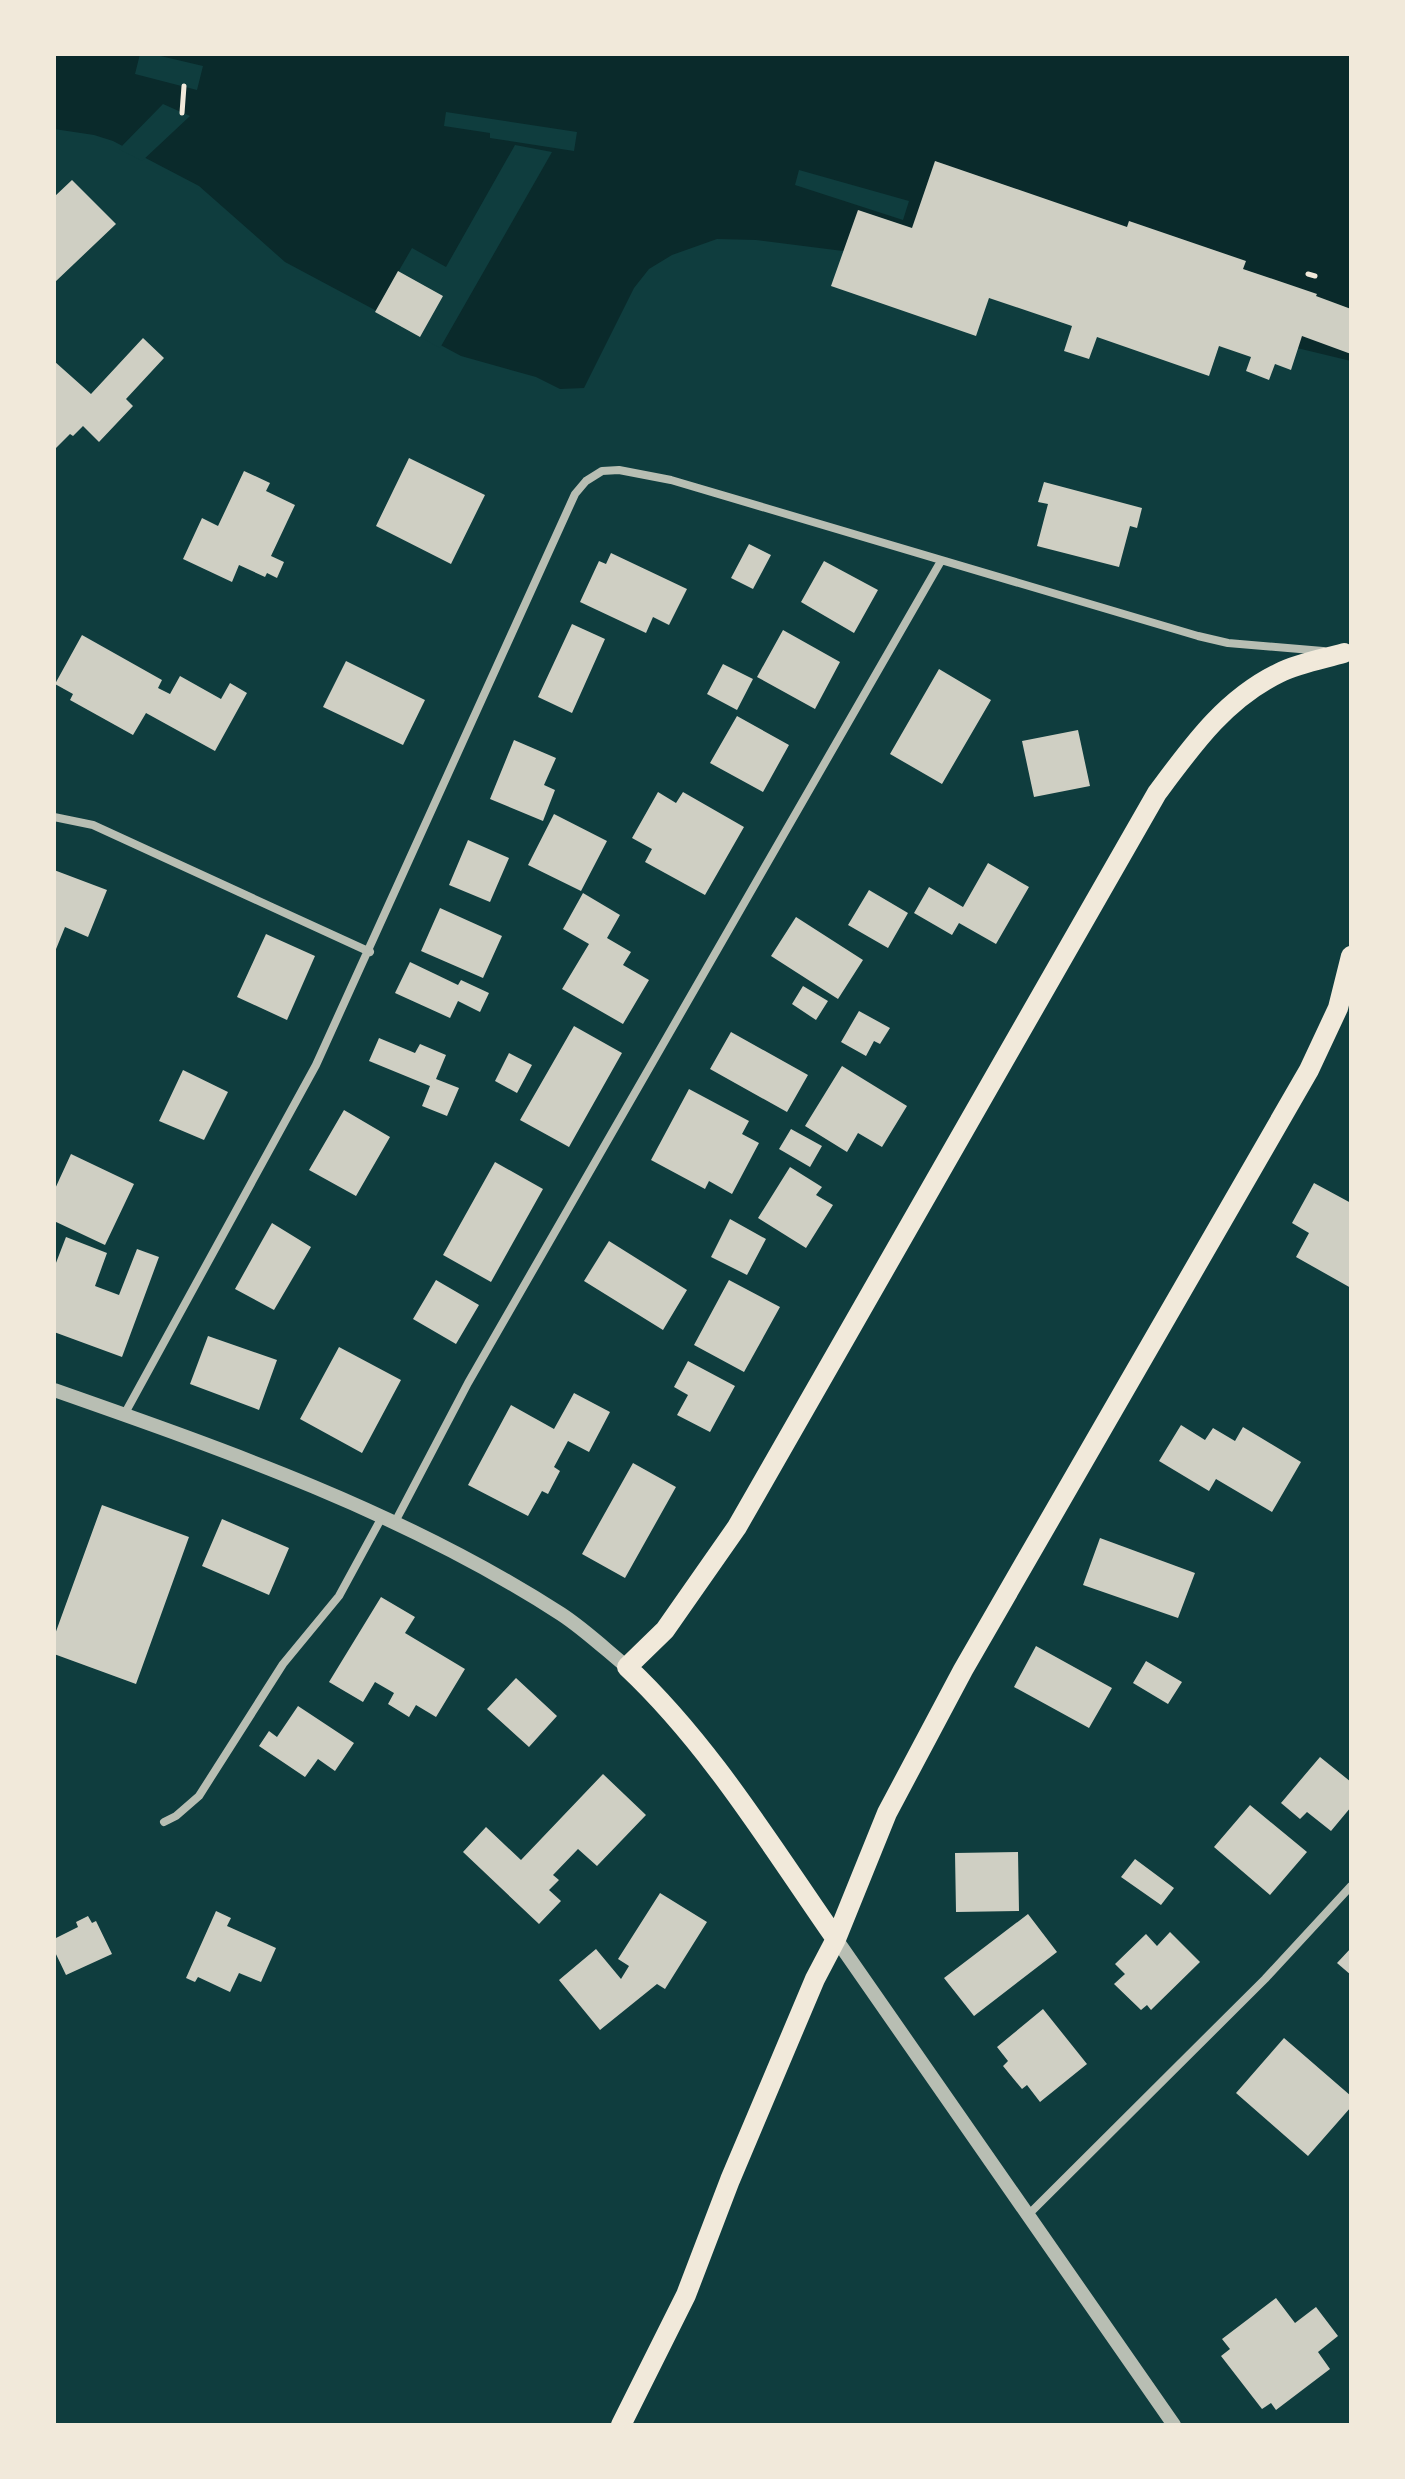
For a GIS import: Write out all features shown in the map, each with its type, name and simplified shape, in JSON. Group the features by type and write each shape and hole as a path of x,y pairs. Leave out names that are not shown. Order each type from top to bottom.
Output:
{"main road":[{"path":"836,1939 708,1759 658,1697 627,1667 665,1630 737,1527 1157,793 1203,732 1243,693 1281,671 1349,653"},
{"path":"621,2425 686,2295 730,2180 815,1979 836,1939 887,1813 933,1724 1309,1070 1345,1001 1351,956"}],"street":[{"path":"124,1415 316,1065 370,952 575,494 586,481 602,471 619,470 671,480 752,502 941,561 1228,643 1349,653"},
{"path":"164,1822 199,1796 283,1664 339,1596 389,1520 941,561"},
{"path":"54,817 105,830 370,952"},
{"path":"54,1390 301,1482 457,1552 561,1614 627,1667"},
{"path":"1028,2215 1265,1979 1351,1886"},
{"path":"836,1939 1174,2425"}],"path":[{"path":"182,113 184,86"}],"water":[{"path":"54,54 1351,54 1351,361 893,251 843,251 756,240 717,239 672,255 649,269 634,288 584,388 560,389 536,377 461,356 285,262 199,186 113,141 54,129"}],"pier":[{"path":"140,54 203,66 197,90 135,74"},
{"path":"163,104 190,116 142,161 119,149"},
{"path":"446,112 577,132 574,151 490,138 490,133 444,126"},
{"path":"515,145 552,152 440,348 375,312 412,248 446,267"},
{"path":"799,170 909,201 903,220 795,185"}],"building":[{"path":"935,161 1127,227 1129,221 1246,261 1243,269 1351,309 1351,354 1302,336 1291,370 1275,364 1269,380 1246,371 1251,357 1219,346 1209,376 1097,337 1089,359 1064,351 1072,326 989,298 976,336 831,286 858,210 912,228"},
{"path":"72,180 116,224 54,283 54,197"},
{"path":"398,271 443,296 420,337 375,312"},
{"path":"143,338 164,358 126,399 133,406 99,442 83,426 54,450 54,361 91,394"},
{"path":"409,458 485,495 451,564 376,526"},
{"path":"244,471 270,483 266,491 295,505 271,556 284,562 277,578 267,573 265,577 239,565 232,582 183,559 202,518 218,526"},
{"path":"1044,482 1142,508 1137,528 1130,526 1119,567 1037,546 1048,504 1038,502"},
{"path":"749,544 771,555 753,589 731,578"},
{"path":"611,553 687,589 669,625 653,617 646,633 580,602 599,561 606,564"},
{"path":"824,561 878,590 854,633 801,602"},
{"path":"572,624 605,639 572,713 538,697"},
{"path":"783,630 840,662 815,709 757,677"},
{"path":"82,635 162,680 158,688 170,694 180,676 221,699 230,683 247,693 215,751 146,713 133,735 70,700 73,694 55,684"},
{"path":"346,661 425,700 403,745 323,707"},
{"path":"723,664 753,679 737,710 707,694"},
{"path":"939,669 991,700 942,784 890,754"},
{"path":"737,716 789,745 763,792 710,763"},
{"path":"1078,730 1090,786 1034,797 1022,741"},
{"path":"514,740 556,758 544,785 555,790 543,821 490,799"},
{"path":"658,792 676,803 683,792 744,827 705,895 645,862 652,849 632,838"},
{"path":"554,814 607,841 581,891 528,865"},
{"path":"468,840 509,858 490,902 449,885"},
{"path":"988,863 1029,887 996,944 959,923 952,935 914,913 929,887 963,907"},
{"path":"54,870 107,890 88,937 65,927 54,954"},
{"path":"869,890 908,913 888,948 848,925"},
{"path":"583,893 620,915 607,938 631,952 623,965 649,980 623,1024 562,989 589,944 563,929"},
{"path":"440,908 502,936 483,978 421,951"},
{"path":"796,917 863,960 838,999 771,956"},
{"path":"266,934 315,956 287,1020 237,997"},
{"path":"410,962 458,985 461,980 489,993 480,1012 458,1001 450,1018 395,993"},
{"path":"803,986 828,1001 816,1020 792,1004"},
{"path":"859,1011 890,1028 880,1044 874,1041 866,1056 841,1042"},
{"path":"574,1026 622,1053 569,1147 520,1120"},
{"path":"731,1032 808,1075 787,1112 710,1069"},
{"path":"379,1038 415,1053 420,1044 446,1055 436,1079 459,1088 447,1116 422,1106 430,1086 369,1061"},
{"path":"509,1053 532,1065 517,1093 495,1081"},
{"path":"842,1066 907,1106 882,1147 858,1133 847,1152 805,1126"},
{"path":"183,1070 228,1092 204,1140 159,1121"},
{"path":"689,1089 749,1121 742,1134 759,1143 732,1194 709,1181 705,1189 651,1160"},
{"path":"344,1110 390,1137 356,1196 309,1170"},
{"path":"791,1129 822,1146 810,1167 779,1149"},
{"path":"71,1154 134,1184 105,1245 54,1221 54,1191"},
{"path":"495,1162 543,1189 491,1282 443,1255"},
{"path":"790,1167 822,1187 816,1195 833,1205 806,1248 758,1218"},
{"path":"1314,1183 1351,1203 1351,1288 1296,1257 1309,1233 1292,1223"},
{"path":"730,1219 766,1239 747,1275 711,1257"},
{"path":"272,1223 311,1247 274,1310 235,1289"},
{"path":"66,1237 107,1253 95,1286 119,1295 137,1249 159,1257 122,1357 54,1332 54,1268"},
{"path":"609,1241 687,1290 663,1330 584,1281"},
{"path":"436,1280 479,1305 456,1344 413,1319"},
{"path":"729,1280 780,1307 744,1372 694,1345"},
{"path":"208,1336 277,1360 259,1410 190,1384"},
{"path":"339,1347 401,1380 362,1453 300,1419"},
{"path":"688,1361 735,1386 710,1432 677,1415 688,1395 674,1387"},
{"path":"574,1393 610,1412 589,1452 568,1441 554,1467 560,1471 548,1494 542,1491 528,1516 468,1485 511,1405 554,1429"},
{"path":"1181,1425 1205,1440 1213,1428 1235,1441 1243,1427 1301,1462 1272,1512 1216,1479 1209,1491 1159,1461"},
{"path":"633,1463 676,1487 625,1578 582,1554"},
{"path":"102,1505 189,1537 136,1684 54,1654 54,1637"},
{"path":"222,1519 289,1548 269,1595 202,1566"},
{"path":"1100,1538 1195,1573 1178,1618 1083,1585"},
{"path":"381,1597 415,1617 405,1633 465,1669 436,1717 416,1705 409,1717 388,1704 394,1693 375,1682 363,1702 329,1682"},
{"path":"1036,1646 1112,1688 1089,1728 1014,1687"},
{"path":"1146,1661 1182,1682 1168,1704 1133,1683"},
{"path":"516,1678 557,1716 529,1747 487,1709"},
{"path":"298,1706 354,1743 335,1771 318,1759 305,1777 259,1746 269,1731 277,1737"},
{"path":"1320,1757 1351,1782 1351,1807 1331,1831 1307,1812 1300,1819 1281,1803"},
{"path":"603,1774 646,1815 597,1866 578,1849 553,1875 559,1880 549,1890 561,1901 539,1924 463,1852 486,1827 521,1860"},
{"path":"1250,1805 1307,1852 1270,1895 1214,1847"},
{"path":"1018,1852 1019,1911 956,1912 955,1853"},
{"path":"1135,1859 1174,1888 1161,1905 1121,1877"},
{"path":"660,1893 707,1922 665,1989 657,1984 600,2030 559,1980 596,1949 621,1979 629,1966 618,1959"},
{"path":"216,1911 231,1918 227,1926 276,1948 261,1982 239,1973 230,1992 198,1977 195,1982 186,1978"},
{"path":"1028,1914 1057,1952 974,2016 944,1978"},
{"path":"88,1916 92,1923 96,1921 112,1954 66,1975 54,1950 54,1939 78,1927 76,1922"},
{"path":"1170,1932 1200,1962 1151,2010 1147,2005 1141,2010 1114,1984 1125,1974 1115,1964 1146,1934 1157,1946"},
{"path":"1351,1948 1351,1975 1337,1963"},
{"path":"1043,2009 1087,2064 1040,2102 1027,2085 1022,2089 1003,2066 1008,2061 997,2047"},
{"path":"1284,2038 1351,2096 1351,2107 1308,2156 1236,2093"},
{"path":"1276,2298 1295,2323 1316,2307 1338,2336 1318,2352 1330,2369 1276,2410 1271,2403 1262,2409 1221,2356 1230,2349 1222,2339"}]}
